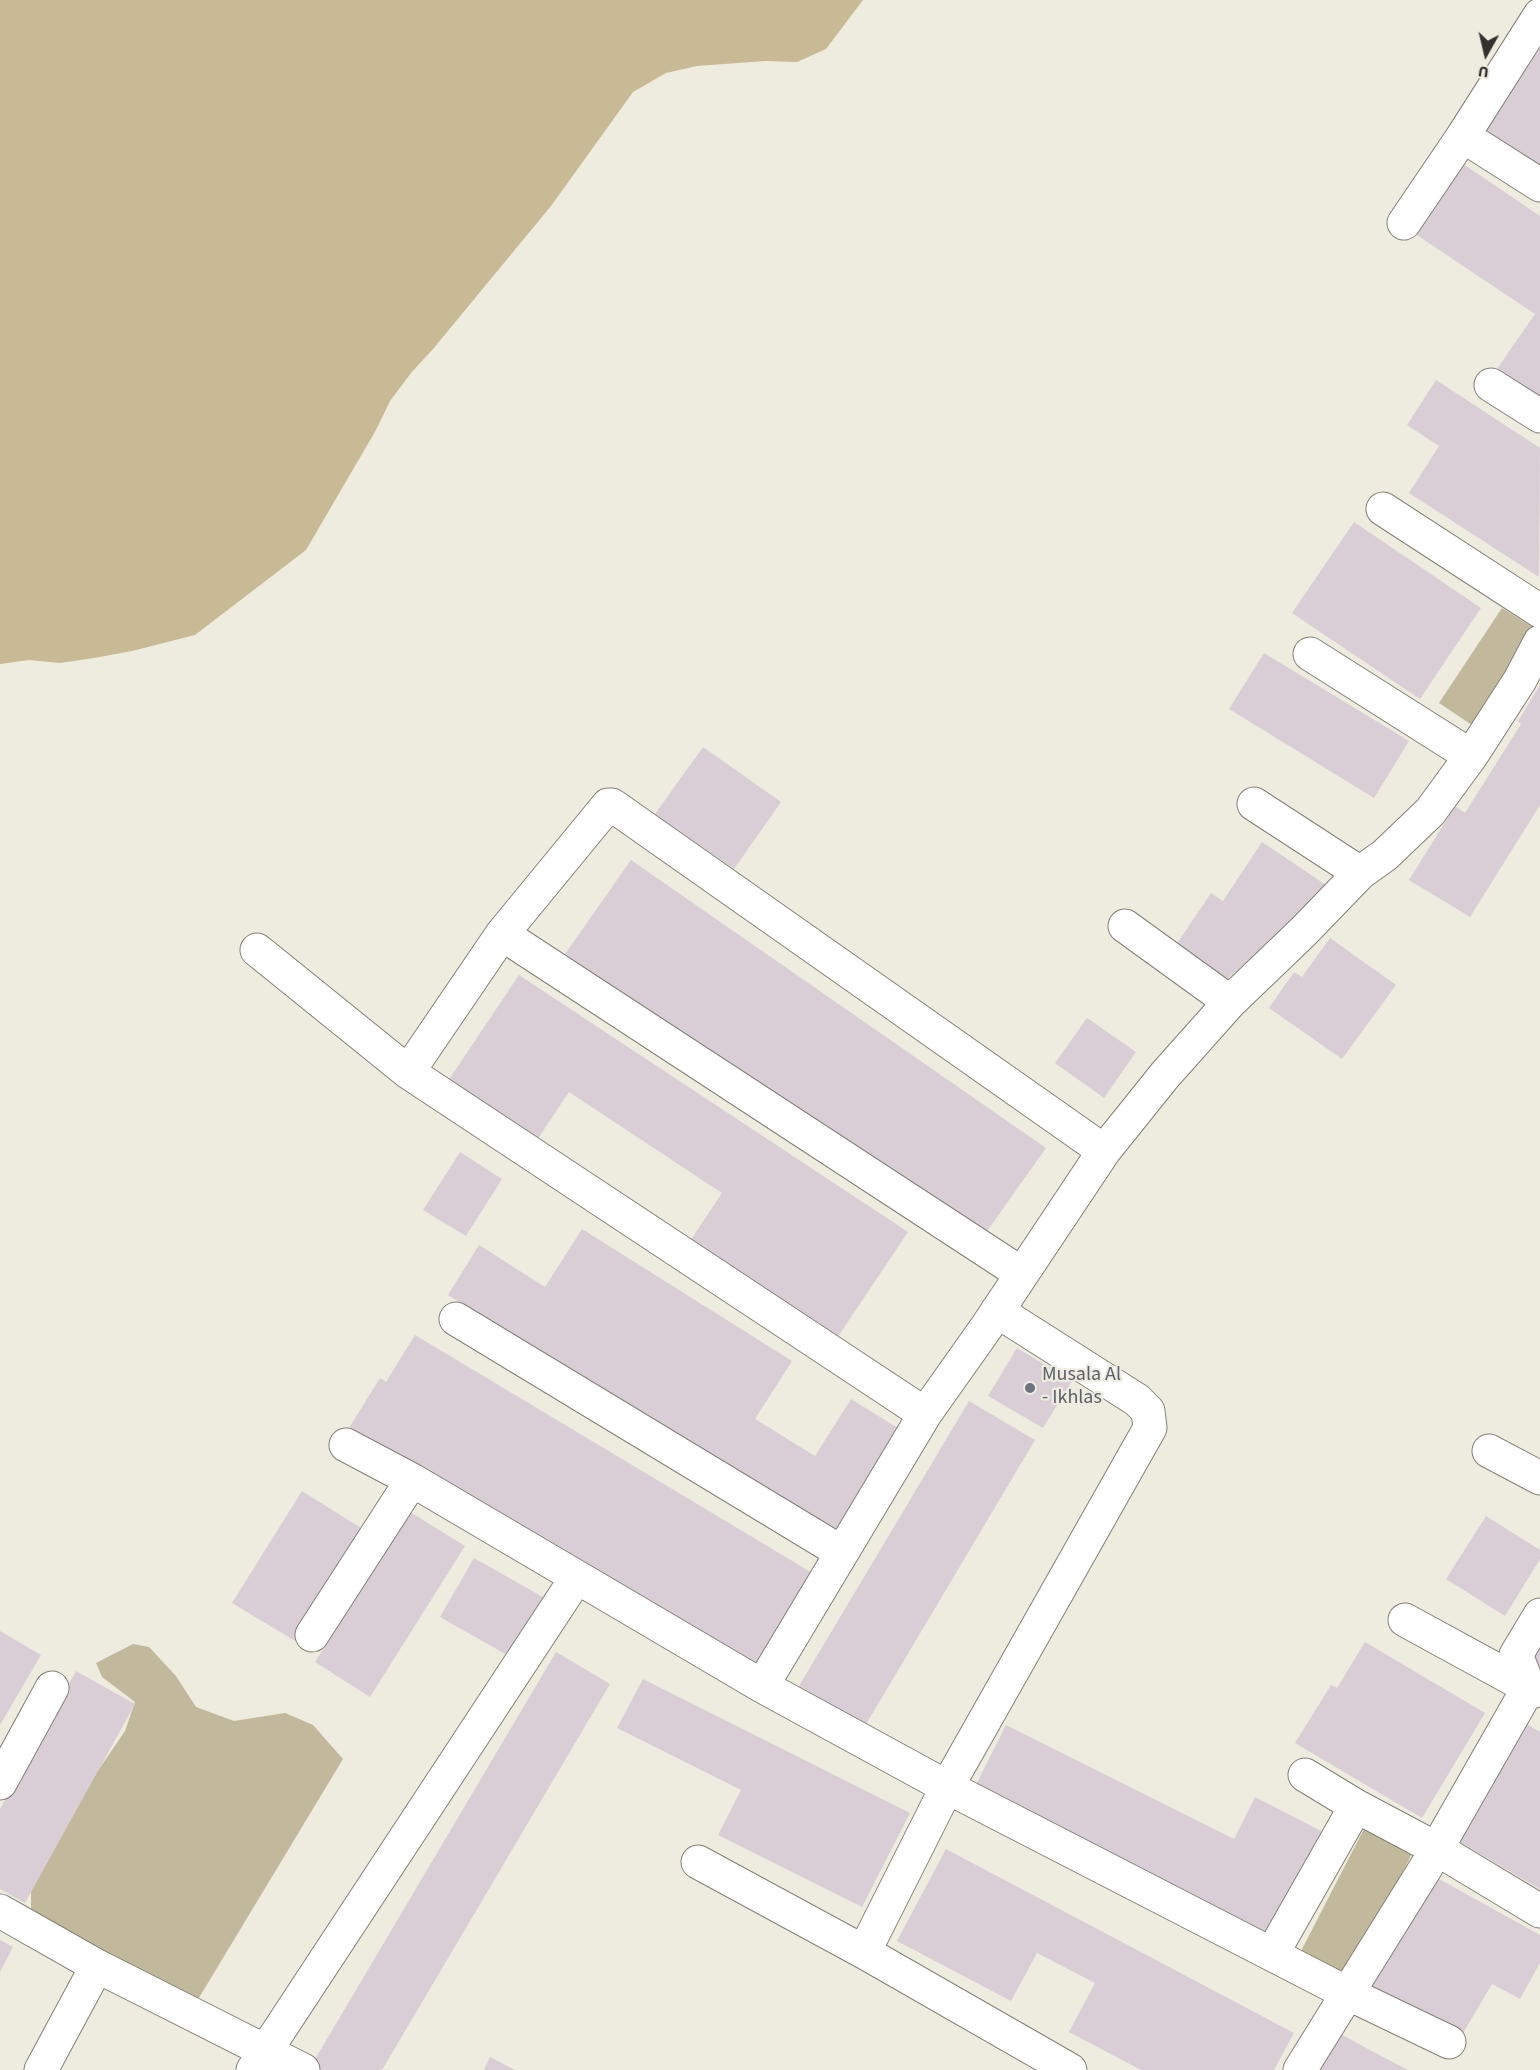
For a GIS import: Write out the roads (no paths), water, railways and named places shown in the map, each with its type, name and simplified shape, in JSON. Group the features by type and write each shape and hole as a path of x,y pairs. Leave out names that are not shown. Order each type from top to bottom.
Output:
{"street":[{"path":"1404,223 1540,15"},
{"path":"1463,136 1540,185"},
{"path":"1491,385 1540,416"},
{"path":"1383,509 1540,611"},
{"path":"762,1686 925,1414 1104,1151 1165,1075 1230,1002 1360,873 1385,855 1430,812 1471,756 1520,680 1540,642"},
{"path":"1310,654 1471,756"},
{"path":"1254,804 1360,873"},
{"path":"408,1071 502,934 608,805 612,805 1104,1151"},
{"path":"1125,926 1230,1002"},
{"path":"502,934 1022,1274"},
{"path":"257,950 408,1071 925,1414"},
{"path":"864,1952 947,1786 1150,1428 1148,1411 1137,1400 997,1311"},
{"path":"456,1319 841,1552"},
{"path":"346,1444 412,1480 762,1686 947,1786 1347,1993 1449,2042"},
{"path":"1489,1451 1540,1478"},
{"path":"312,1635 412,1480"},
{"path":"259,2060 577,1577"},
{"path":"1534,1690 1516,1655 1540,1615"},
{"path":"1405,1620 1534,1690"},
{"path":"0,1783 52,1688"},
{"path":"1300,2070 1534,1690"},
{"path":"1305,1775 1540,1911"},
{"path":"1272,1954 1356,1806"},
{"path":"698,1862 864,1952 1070,2070"},
{"path":"0,1911 259,2060 303,2070"},
{"path":"40,2070 97,1966"}],"place":[{"name":"Musala Al - Ikhlas","path":"1030,1388"}]}
